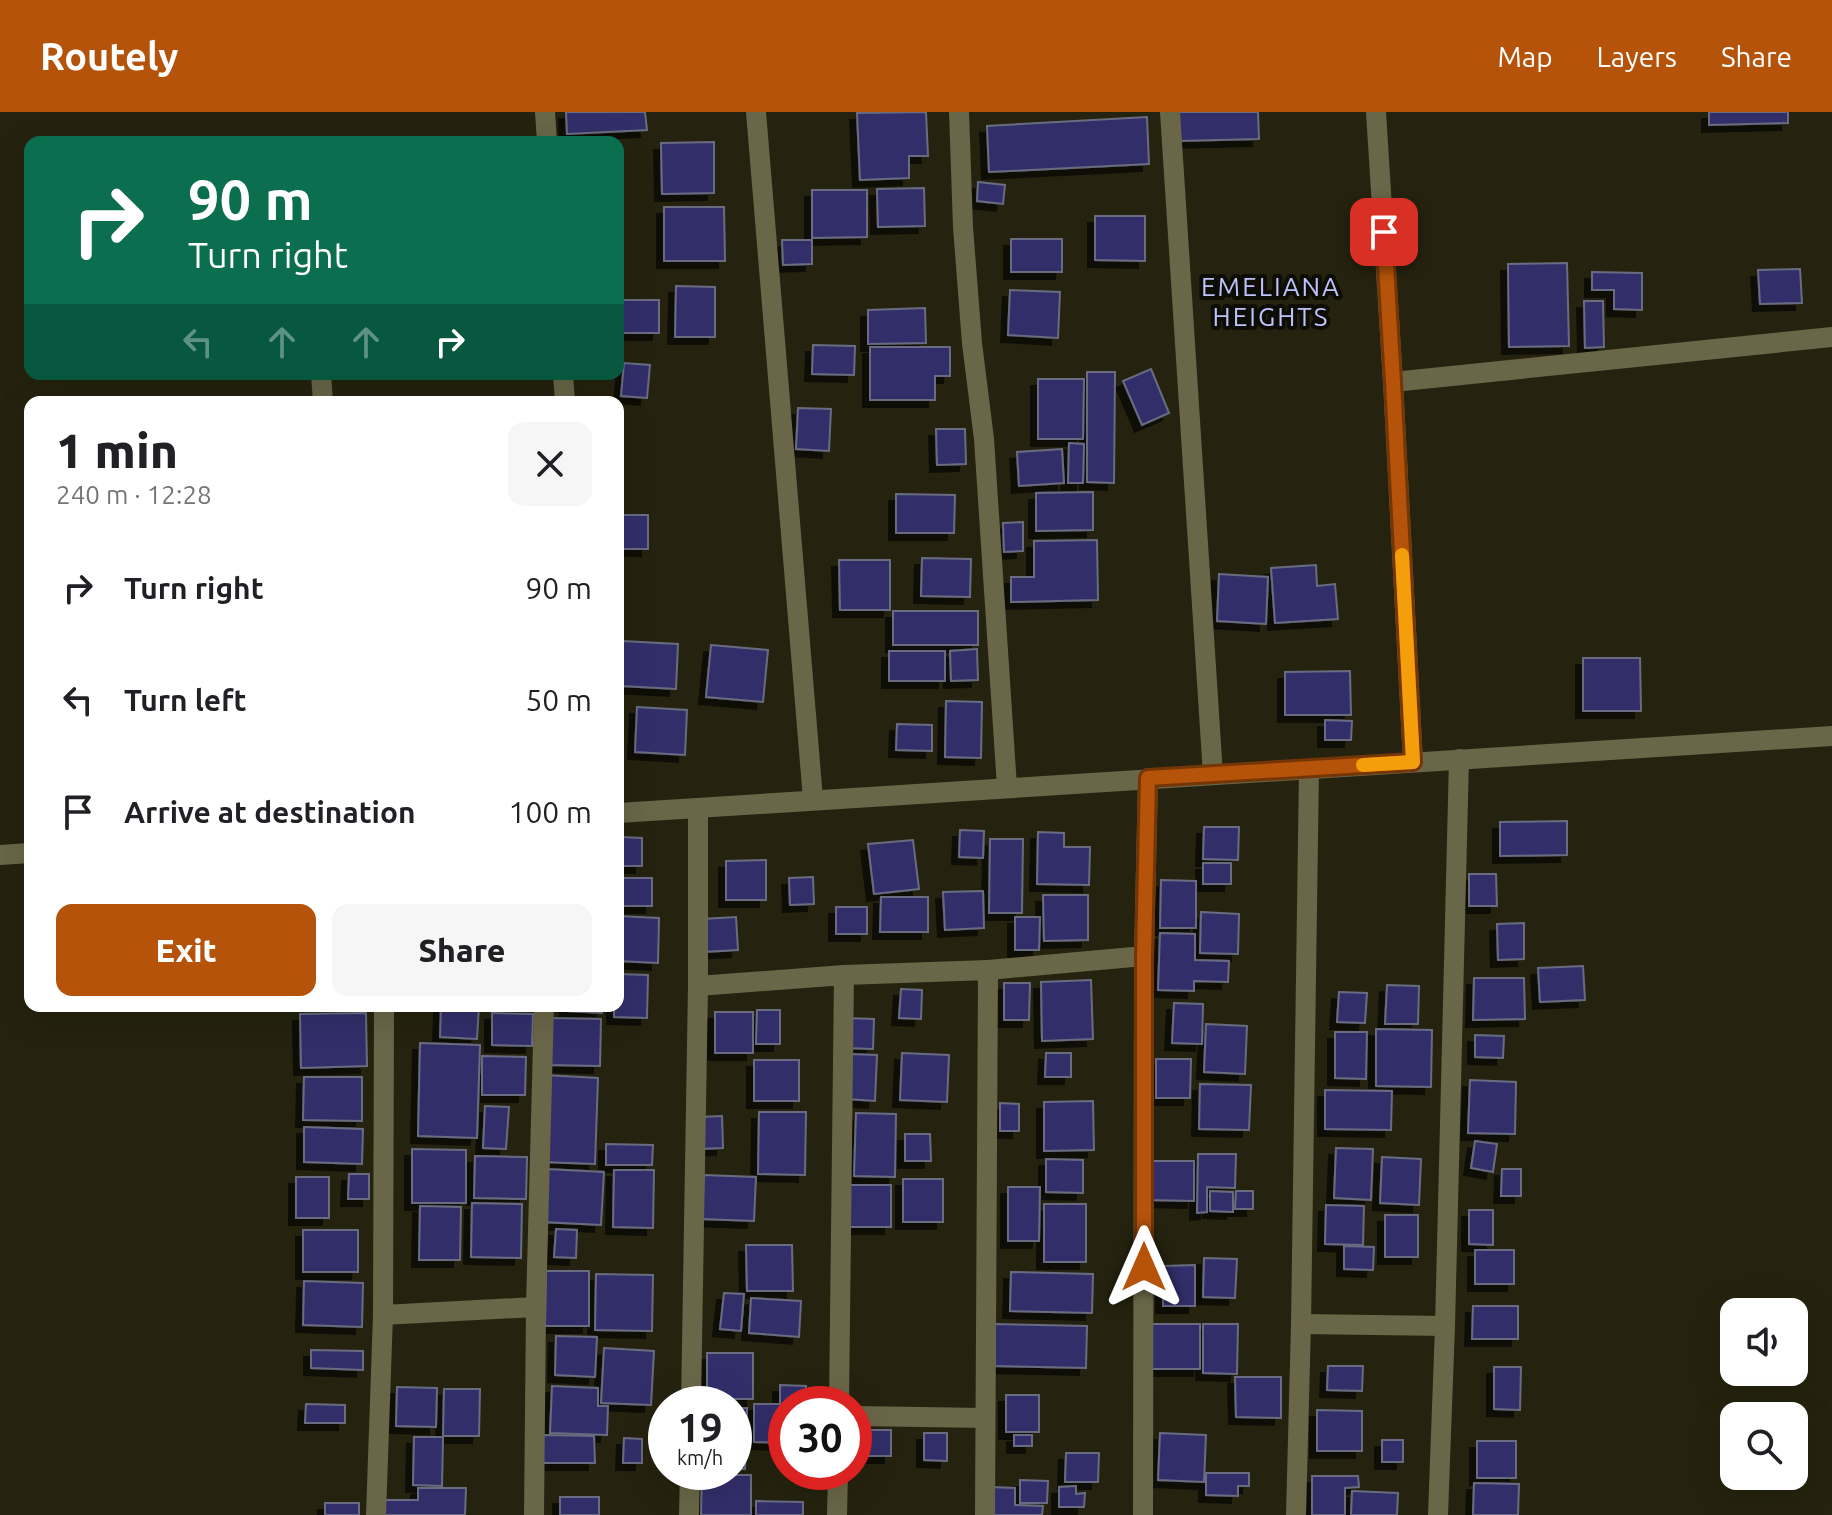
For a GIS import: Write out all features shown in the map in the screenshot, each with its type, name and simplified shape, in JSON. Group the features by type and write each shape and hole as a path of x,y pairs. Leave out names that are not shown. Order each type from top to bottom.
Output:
{"street":[{"path":"545,112 547,136"},
{"path":"756,112 813,799"},
{"path":"959,112 963,227 972,343 984,439 1007,787"},
{"path":"1170,112 1213,775"},
{"path":"1376,112 1413,762"},
{"path":"1393,382 1832,337"},
{"path":"624,813 1832,736"},
{"path":"1438,1515 1459,759"},
{"path":"1296,1515 1309,769"},
{"path":"1143,1515 1144,956 1148,778"},
{"path":"691,1386 698,808"},
{"path":"0,855 24,853"},
{"path":"698,986 844,975 988,970 1144,956"},
{"path":"985,1515 988,970"},
{"path":"839,1386 844,975"},
{"path":"376,1515 383,1315 384,1012"},
{"path":"534,1515 544,1012"},
{"path":"383,1315 536,1307"},
{"path":"1301,1324 1445,1326"},
{"path":"872,1416 985,1418"},
{"path":"689,1515 690,1490"},
{"path":"837,1515 838,1490"}],"building":[{"path":"566,112 645,112 647,130 567,134"},
{"path":"926,112 928,156 909,156 909,178 860,180 857,113"},
{"path":"1178,112 1258,112 1259,139 1179,141"},
{"path":"1709,112 1788,112 1788,123 1709,125"},
{"path":"1147,117 1149,164 989,172 987,126"},
{"path":"714,142 714,193 662,194 661,143"},
{"path":"978,182 1005,185 1003,204 977,201"},
{"path":"924,188 925,226 878,227 877,189"},
{"path":"812,190 867,190 867,237 812,238"},
{"path":"664,207 724,207 725,261 664,261"},
{"path":"1095,216 1145,216 1145,261 1095,260"},
{"path":"1011,239 1062,239 1062,272 1011,272"},
{"path":"782,240 812,240 812,264 783,265"},
{"path":"1567,263 1569,346 1509,347 1508,264"},
{"path":"1800,269 1802,303 1760,304 1758,270"},
{"path":"1592,272 1642,273 1642,310 1614,309 1614,290 1592,290"},
{"path":"676,286 715,287 715,337 675,337"},
{"path":"1010,290 1060,292 1058,338 1008,335"},
{"path":"624,300 659,300 659,333 624,333"},
{"path":"1584,301 1603,301 1604,347 1585,348"},
{"path":"925,308 926,343 868,344 868,310"},
{"path":"813,345 855,346 854,375 812,374"},
{"path":"870,347 950,347 950,376 935,376 935,400 870,400"},
{"path":"624,363 650,365 647,398 621,396"},
{"path":"1151,369 1169,413 1142,425 1123,381"},
{"path":"1087,372 1115,372 1114,483 1087,482"},
{"path":"1038,379 1084,379 1083,439 1038,439"},
{"path":"798,408 831,409 829,451 796,449"},
{"path":"936,429 965,429 966,464 937,465"},
{"path":"1069,443 1084,444 1083,483 1068,483"},
{"path":"1062,449 1064,483 1019,486 1017,452"},
{"path":"1093,492 1093,530 1036,531 1036,493"},
{"path":"896,494 955,495 954,533 896,533"},
{"path":"624,515 648,515 648,549 624,549"},
{"path":"1023,522 1023,551 1004,552 1003,523"},
{"path":"1097,540 1098,600 1011,602 1011,577 1034,577 1034,541"},
{"path":"922,558 971,559 970,597 921,596"},
{"path":"839,560 890,560 890,610 840,610"},
{"path":"1316,565 1317,586 1335,584 1338,619 1275,623 1271,568"},
{"path":"1219,574 1268,577 1266,624 1217,621"},
{"path":"893,611 978,611 978,645 893,645"},
{"path":"624,641 678,644 676,689 624,686"},
{"path":"711,645 768,650 763,702 706,697"},
{"path":"977,649 978,680 951,681 950,651"},
{"path":"889,651 945,651 945,681 889,681"},
{"path":"1583,658 1640,658 1641,711 1583,711"},
{"path":"1350,671 1351,715 1285,715 1285,672"},
{"path":"946,701 982,702 981,758 945,757"},
{"path":"637,707 687,710 685,755 635,752"},
{"path":"1325,720 1352,721 1351,740 1325,740"},
{"path":"897,724 932,725 932,751 896,750"},
{"path":"1567,821 1567,855 1500,856 1500,822"},
{"path":"1204,827 1239,827 1238,860 1203,859"},
{"path":"960,830 984,831 983,858 959,857"},
{"path":"1038,832 1064,833 1064,847 1090,847 1089,885 1037,884"},
{"path":"624,837 642,838 642,866 624,866"},
{"path":"990,839 1023,839 1022,913 989,913"},
{"path":"913,840 919,889 874,894 868,844"},
{"path":"766,860 766,900 726,900 726,861"},
{"path":"1203,863 1231,863 1231,884 1203,884"},
{"path":"1469,874 1496,874 1497,906 1469,906"},
{"path":"813,877 814,904 790,905 789,878"},
{"path":"624,878 652,878 652,906 624,906"},
{"path":"1161,880 1196,881 1196,928 1160,928"},
{"path":"983,891 984,928 945,930 943,892"},
{"path":"1043,895 1088,895 1088,940 1044,941"},
{"path":"881,897 928,897 928,932 880,932"},
{"path":"836,907 867,907 867,934 836,934"},
{"path":"1201,912 1239,914 1238,954 1200,953"},
{"path":"624,916 659,918 658,963 624,961"},
{"path":"736,917 738,950 704,952 702,919"},
{"path":"1015,917 1040,917 1039,950 1015,950"},
{"path":"1524,923 1524,959 1498,960 1497,924"},
{"path":"1160,933 1195,934 1195,960 1229,961 1228,982 1194,981 1194,991 1158,990"},
{"path":"1583,966 1585,1000 1540,1002 1538,968"},
{"path":"624,974 648,975 647,1018 614,1017 614,1012 624,1012"},
{"path":"1474,978 1524,978 1525,1019 1473,1020"},
{"path":"1091,980 1093,1039 1042,1041 1041,982"},
{"path":"1004,983 1030,983 1029,1020 1004,1020"},
{"path":"1387,985 1419,986 1418,1024 1385,1024"},
{"path":"901,989 922,990 921,1019 899,1018"},
{"path":"1339,992 1367,993 1365,1023 1337,1022"},
{"path":"1174,1003 1203,1004 1202,1044 1172,1043"},
{"path":"757,1010 780,1010 780,1044 756,1044"},
{"path":"441,1012 479,1012 477,1039 440,1037"},
{"path":"715,1012 753,1012 753,1053 715,1053"},
{"path":"366,1013 367,1066 301,1068 300,1014"},
{"path":"492,1013 533,1014 532,1046 492,1045"},
{"path":"548,1018 601,1019 600,1066 547,1065"},
{"path":"846,1018 874,1019 873,1049 845,1048"},
{"path":"1206,1024 1247,1026 1245,1074 1204,1072"},
{"path":"1376,1029 1432,1030 1431,1087 1376,1086"},
{"path":"1335,1032 1367,1032 1366,1079 1335,1078"},
{"path":"1475,1035 1504,1036 1503,1058 1475,1057"},
{"path":"420,1043 480,1045 477,1138 418,1136"},
{"path":"902,1053 949,1055 947,1102 900,1100"},
{"path":"1046,1053 1071,1053 1071,1077 1045,1077"},
{"path":"849,1054 877,1055 875,1101 847,1099"},
{"path":"482,1056 526,1057 525,1095 482,1095"},
{"path":"1156,1059 1191,1059 1190,1098 1156,1098"},
{"path":"754,1060 799,1060 799,1101 754,1101"},
{"path":"545,1075 598,1078 595,1164 542,1162"},
{"path":"304,1077 362,1077 362,1121 303,1120"},
{"path":"1470,1080 1516,1082 1515,1134 1468,1133"},
{"path":"1200,1084 1251,1085 1249,1130 1199,1129"},
{"path":"1325,1090 1392,1091 1391,1130 1325,1129"},
{"path":"1093,1101 1094,1150 1044,1151 1044,1102"},
{"path":"1000,1103 1019,1104 1019,1131 1000,1131"},
{"path":"485,1106 509,1107 506,1149 483,1148"},
{"path":"759,1112 806,1112 805,1175 758,1174"},
{"path":"856,1113 896,1114 895,1177 854,1176"},
{"path":"722,1116 723,1148 699,1149 698,1117"},
{"path":"304,1127 363,1129 362,1164 304,1162"},
{"path":"905,1134 930,1134 931,1161 905,1161"},
{"path":"1475,1141 1497,1144 1493,1172 1471,1168"},
{"path":"606,1144 653,1145 652,1165 606,1165"},
{"path":"1336,1148 1373,1149 1371,1200 1334,1198"},
{"path":"412,1149 466,1150 466,1203 412,1203"},
{"path":"1198,1154 1236,1154 1235,1188 1207,1187 1207,1212 1197,1213"},
{"path":"475,1156 527,1157 526,1199 474,1198"},
{"path":"1382,1157 1421,1159 1419,1205 1380,1203"},
{"path":"1046,1159 1083,1160 1083,1193 1046,1192"},
{"path":"1148,1161 1194,1161 1194,1201 1147,1200"},
{"path":"546,1169 604,1172 601,1225 542,1222"},
{"path":"1502,1169 1521,1169 1521,1196 1501,1196"},
{"path":"614,1170 654,1170 653,1228 613,1227"},
{"path":"349,1174 369,1174 369,1199 348,1199"},
{"path":"704,1175 756,1177 754,1221 702,1219"},
{"path":"296,1177 329,1177 329,1218 296,1218"},
{"path":"903,1179 943,1179 943,1222 903,1222"},
{"path":"850,1185 891,1185 891,1227 850,1227"},
{"path":"1008,1187 1040,1187 1039,1241 1008,1241"},
{"path":"1210,1191 1233,1192 1233,1212 1210,1211"},
{"path":"1236,1191 1253,1191 1253,1209 1235,1209"},
{"path":"472,1203 522,1204 521,1258 471,1257"},
{"path":"1044,1204 1086,1204 1086,1262 1044,1262"},
{"path":"1326,1205 1364,1206 1363,1245 1325,1244"},
{"path":"420,1206 461,1207 460,1260 419,1260"},
{"path":"1469,1210 1493,1210 1493,1245 1469,1244"},
{"path":"1385,1215 1418,1215 1418,1257 1385,1257"},
{"path":"556,1229 577,1230 576,1258 554,1257"},
{"path":"303,1230 358,1230 358,1272 303,1272"},
{"path":"746,1245 792,1245 793,1291 747,1291"},
{"path":"1344,1246 1374,1247 1373,1270 1344,1269"},
{"path":"1475,1250 1514,1250 1514,1284 1475,1284"},
{"path":"1204,1258 1237,1259 1235,1298 1203,1297"},
{"path":"1195,1265 1195,1306 1163,1306 1163,1266"},
{"path":"546,1271 589,1271 589,1326 545,1326"},
{"path":"1011,1272 1093,1274 1092,1313 1010,1311"},
{"path":"596,1274 653,1275 652,1331 595,1330"},
{"path":"304,1281 363,1283 362,1327 303,1325"},
{"path":"724,1293 744,1294 741,1331 720,1329"},
{"path":"751,1298 801,1301 799,1337 749,1333"},
{"path":"1473,1306 1518,1306 1518,1339 1472,1339"},
{"path":"995,1324 1087,1326 1086,1368 995,1366"},
{"path":"1145,1324 1200,1324 1200,1369 1144,1369"},
{"path":"1203,1324 1238,1324 1237,1374 1203,1373"},
{"path":"556,1336 597,1337 595,1377 555,1375"},
{"path":"604,1348 654,1351 648,1405 601,1403"},
{"path":"311,1350 363,1351 363,1370 311,1368"},
{"path":"707,1353 753,1353 753,1399 752,1386 707,1386"},
{"path":"1328,1366 1363,1366 1362,1391 1327,1390"},
{"path":"1494,1367 1521,1367 1520,1410 1494,1409"},
{"path":"1235,1377 1281,1377 1281,1418 1236,1417"},
{"path":"552,1386 598,1388 598,1406 608,1406 607,1435 550,1433"},
{"path":"397,1387 437,1388 436,1427 396,1426"},
{"path":"444,1389 480,1389 479,1436 443,1436"},
{"path":"1006,1395 1039,1395 1039,1432 1006,1432"},
{"path":"306,1404 345,1405 345,1423 305,1423"},
{"path":"754,1404 768,1404 768,1442 754,1442"},
{"path":"1317,1410 1362,1411 1362,1451 1317,1451"},
{"path":"872,1430 891,1430 891,1456 872,1456"},
{"path":"924,1433 947,1433 947,1461 924,1460"},
{"path":"1160,1433 1206,1435 1204,1482 1158,1480"},
{"path":"543,1435 594,1436 595,1463 542,1463"},
{"path":"1014,1435 1032,1435 1032,1446 1014,1446"},
{"path":"414,1437 443,1437 442,1486 413,1485"},
{"path":"624,1438 642,1439 642,1463 623,1463"},
{"path":"1382,1440 1403,1440 1403,1462 1382,1462"},
{"path":"1477,1441 1516,1441 1516,1478 1477,1478"},
{"path":"1066,1453 1099,1453 1098,1482 1065,1482"},
{"path":"1206,1473 1249,1473 1249,1486 1238,1486 1238,1496 1206,1495"},
{"path":"1312,1476 1358,1476 1359,1487 1345,1488 1345,1515 1312,1515"},
{"path":"1020,1480 1048,1481 1047,1503 1020,1503"},
{"path":"1474,1483 1519,1484 1518,1515 1473,1515"},
{"path":"1076,1486 1076,1494 1085,1493 1084,1507 1059,1507 1059,1487"},
{"path":"991,1487 1015,1488 1015,1505 1043,1506 1042,1515 991,1515"},
{"path":"418,1488 466,1488 465,1515 382,1515 382,1500 418,1500"},
{"path":"702,1490 751,1490 751,1515 701,1515"},
{"path":"1352,1491 1398,1493 1397,1515 1351,1515"},
{"path":"560,1497 599,1497 599,1515 560,1515"},
{"path":"756,1501 803,1502 803,1515 756,1515"},
{"path":"325,1503 359,1503 359,1515 325,1515"}],"slow traffic":[{"path":"1363,765 1413,762 1402,555"}],"district":[{"name":"EMELIANA HEIGHTS","path":"1271,302"}],"route":[{"path":"1144,1267 1144,956 1148,778 1413,762 1384,232"}]}
